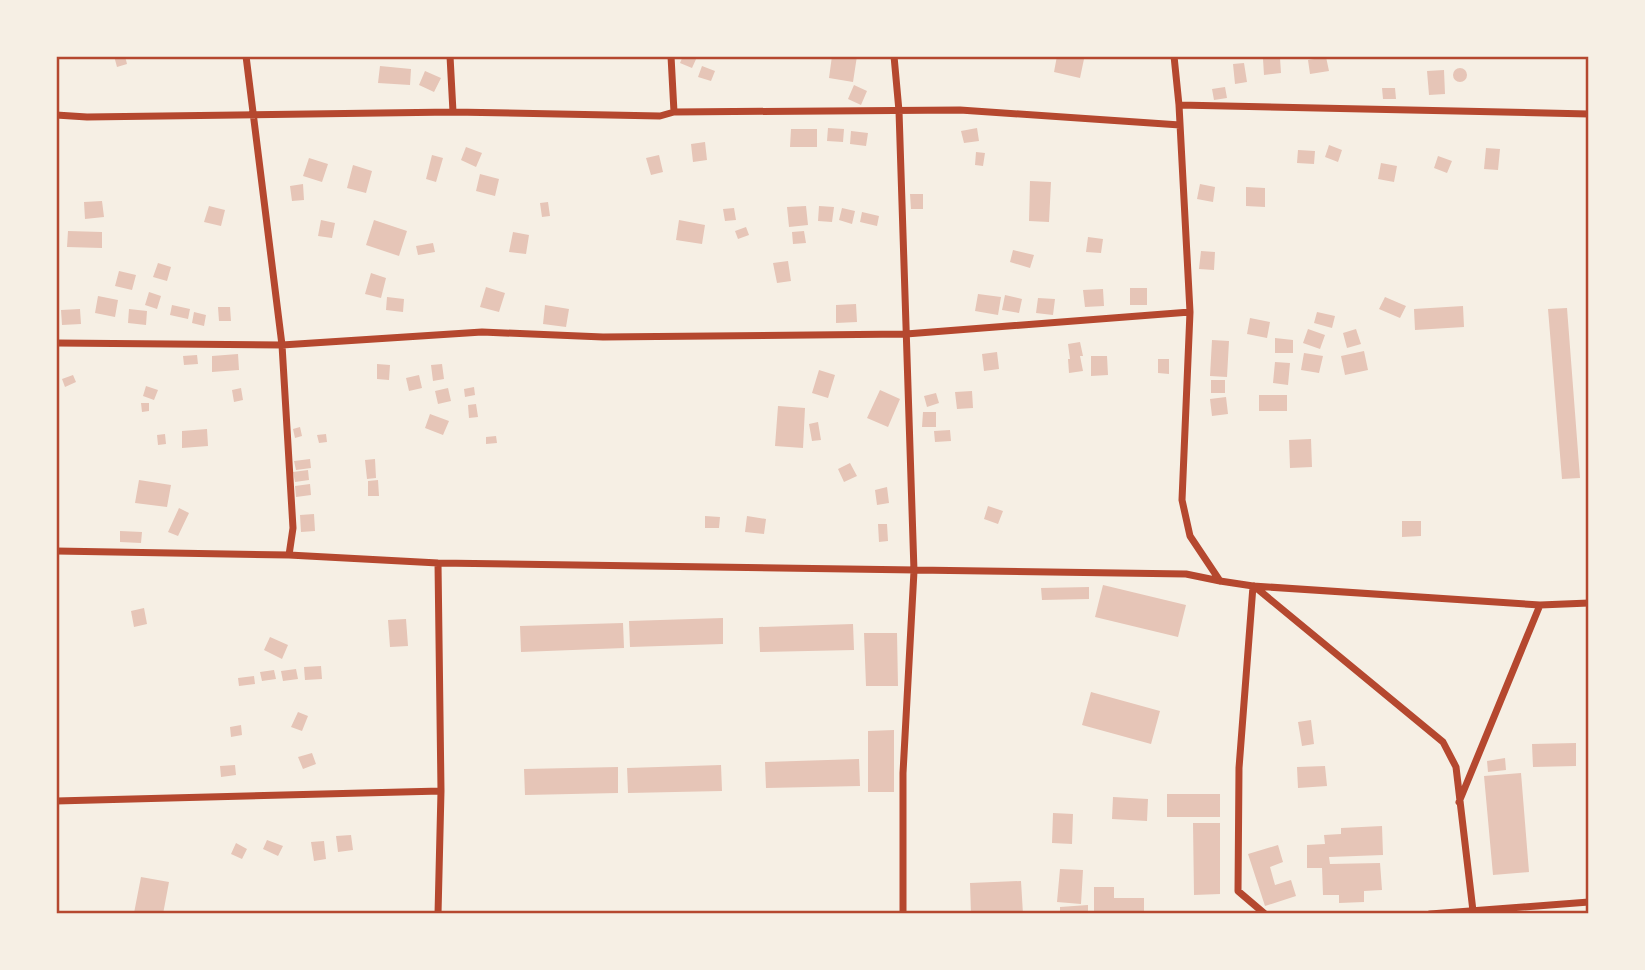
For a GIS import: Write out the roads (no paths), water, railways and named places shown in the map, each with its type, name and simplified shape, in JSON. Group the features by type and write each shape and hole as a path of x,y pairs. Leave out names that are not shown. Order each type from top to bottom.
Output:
{"street":[{"path":"246,56 282,345 293,528 289,555"},
{"path":"450,56 453,111"},
{"path":"671,56 674,113"},
{"path":"894,56 899,111 914,571 903,773 903,914"},
{"path":"1174,56 1180,105 1190,312 1182,499 1190,536 1220,581"},
{"path":"1180,105 1589,114"},
{"path":"56,116 254,116 453,111 660,117 674,113 960,110 1180,125"},
{"path":"56,343 282,345 482,332 603,337 906,334 1190,312"},
{"path":"56,551 289,555 438,563 1186,574 1254,586 1540,605 1589,603"},
{"path":"438,563 441,791 438,914"},
{"path":"1254,586 1443,742 1456,767 1473,911"},
{"path":"1254,586 1239,768 1238,891 1265,914"},
{"path":"1459,803 1540,605"},
{"path":"56,801 441,791"},
{"path":"1430,914 1513,911 1589,902"}]}
